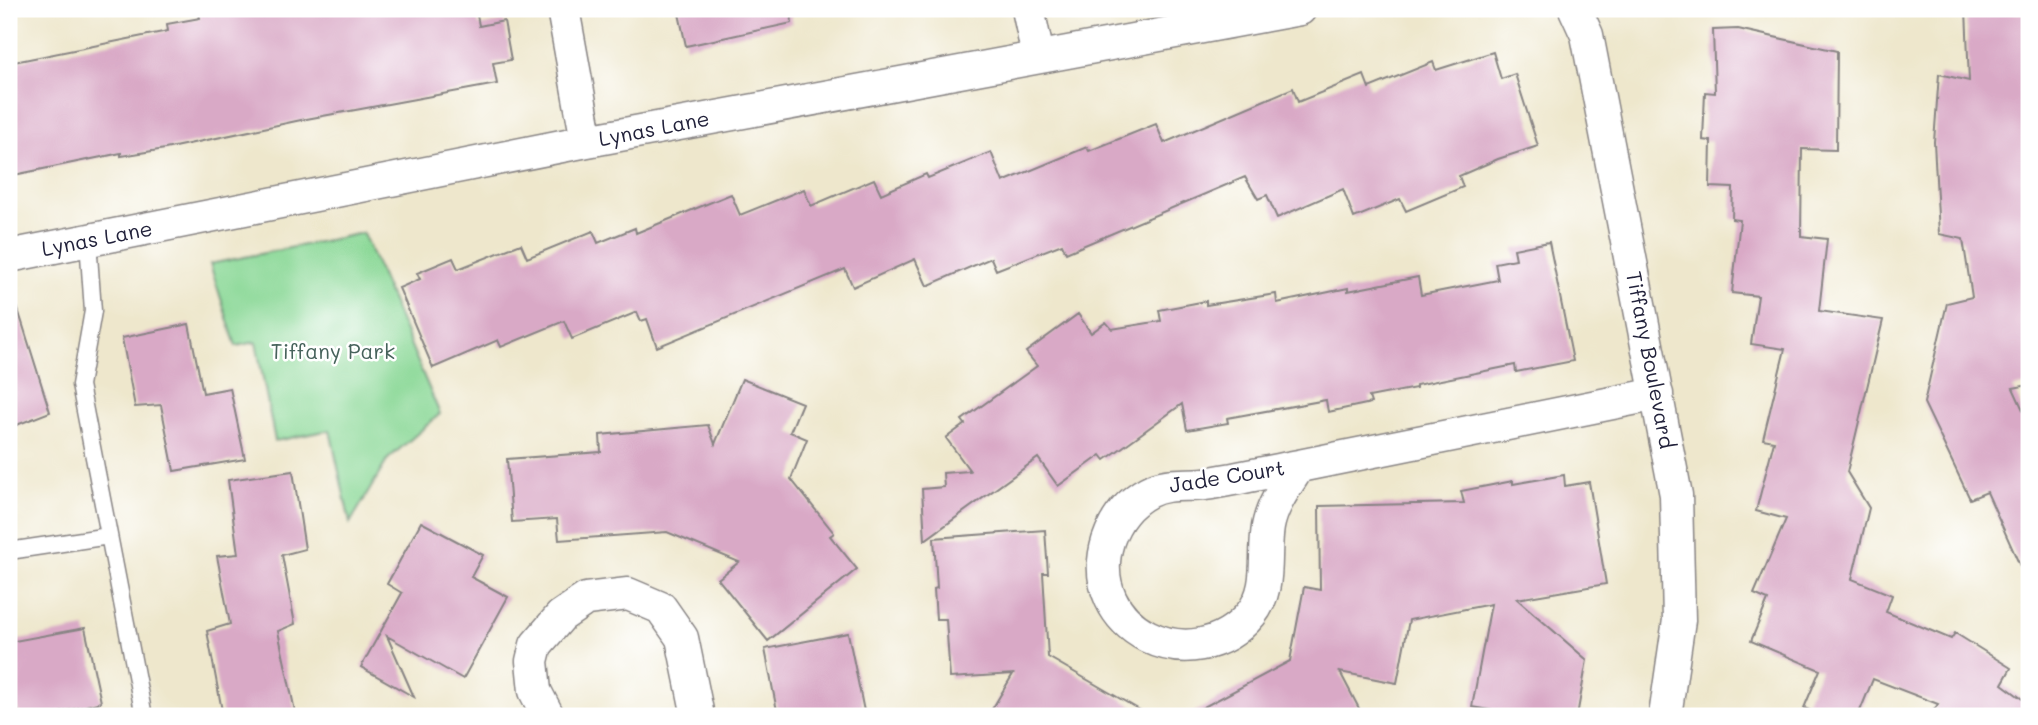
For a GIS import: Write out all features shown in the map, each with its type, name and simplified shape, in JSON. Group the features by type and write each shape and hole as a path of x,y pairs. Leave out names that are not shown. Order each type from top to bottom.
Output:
{"street":[{"path":"563,9 587,141"},
{"path":"1028,9 1038,56"},
{"name":"Lynas Lane","path":"9,256 587,141 1300,9"},
{"name":"Tiffany Boulevard","path":"1574,9 1587,35 1676,495 1679,620 1665,716"},
{"name":"Jade Court","path":"1299,466 1273,508 1267,529 1265,587 1253,613 1233,632 1208,645 1180,647 1153,640 1129,625 1113,604 1105,579 1104,553 1112,528 1127,507 1149,492 1174,484 1200,484 1299,466 1657,394"},
{"path":"548,716 536,691 532,661 536,645 561,616 586,599 628,594 661,608 682,638 698,716"}],"lane":[{"path":"88,241 93,311 80,385 144,711"},
{"path":"9,551 109,536"}],"green space":[{"name":"Tiffany Park","path":"363,233 440,414 388,459 350,523 330,430 275,441 256,342 236,346 210,264"}],"building":[{"path":"198,9 476,9 479,26 504,21 511,60 493,63 497,84 301,120 165,149 121,156 121,153 9,176 9,63 168,31 167,24 200,18"},
{"path":"678,9 791,9 792,23 686,46"},
{"path":"1966,9 2011,9 2011,13 2029,12 2029,385 2013,388 2029,423 2029,586 1987,492 1970,499 1924,403 1947,303 1972,297 1963,239 1939,234 1934,142 1939,74 1969,81"},
{"path":"1738,29 1837,51 1836,150 1802,149 1801,236 1827,239 1819,311 1883,320 1847,472 1869,508 1852,579 1892,595 1886,612 1951,639 1955,633 2011,668 2002,684 2029,704 2029,716 1930,716 1938,704 1873,679 1858,716 1824,716 1804,708 1820,670 1751,641 1768,600 1754,594 1786,519 1756,511 1774,441 1763,439 1785,349 1751,344 1758,296 1732,293 1740,220 1732,219 1733,188 1710,187 1711,141 1703,140 1705,92 1715,93 1713,30"},
{"path":"1493,52 1501,79 1515,74 1538,146 1459,176 1463,187 1406,211 1400,199 1354,218 1343,189 1277,218 1267,195 1258,199 1245,177 1066,253 1062,244 996,270 991,258 927,286 915,259 853,287 845,269 657,347 647,319 641,321 637,312 572,339 564,321 501,347 498,340 433,368 399,288 420,279 417,273 453,258 458,269 521,244 527,258 593,231 598,243 635,228 636,233 731,194 740,215 804,189 811,206 874,179 881,194 926,174 928,178 991,152 1003,182 1087,147 1089,151 1156,124 1164,143 1293,88 1298,102 1364,75 1369,88 1433,62 1436,70"},
{"path":"1549,242 1573,361 1516,372 1515,365 1416,385 1416,388 1369,397 1371,403 1328,412 1326,400 1227,418 1228,423 1187,430 1182,404 1105,460 1101,455 1058,486 1038,458 925,540 922,489 944,487 943,473 970,471 946,438 965,424 962,420 1037,366 1026,352 1078,314 1091,333 1106,322 1112,329 1161,321 1159,310 1206,301 1206,305 1276,294 1277,303 1418,277 1421,295 1498,280 1495,263 1516,259 1514,249"},
{"path":"16,303 50,412 9,428 9,304"},
{"path":"189,324 203,393 230,388 245,459 174,471 161,405 135,407 122,338"},
{"path":"742,379 802,403 790,432 807,439 791,479 834,533 830,536 857,569 768,641 718,579 739,562 667,532 559,540 557,519 512,522 507,459 601,452 600,435 708,425 715,444"},
{"path":"293,471 305,549 282,555 295,624 278,631 296,716 223,716 207,631 230,624 217,556 238,554 228,480"},
{"path":"1564,475 1565,486 1589,482 1606,584 1517,599 1587,660 1577,716 1523,716 1472,707 1491,604 1409,620 1397,683 1340,672 1363,716 1187,716 1290,661 1304,587 1320,590 1319,506 1464,503 1461,491"},
{"path":"421,522 483,555 471,577 508,597 463,679 387,636 414,697 361,667 402,593 387,584"},
{"path":"1045,530 1048,573 1043,573 1048,657 1150,716 988,716 1013,674 950,678 946,619 936,619 934,538"},
{"path":"85,628 101,702 48,716 20,716 17,708 9,710 9,642"},
{"path":"848,633 865,716 778,716 765,649"}]}
